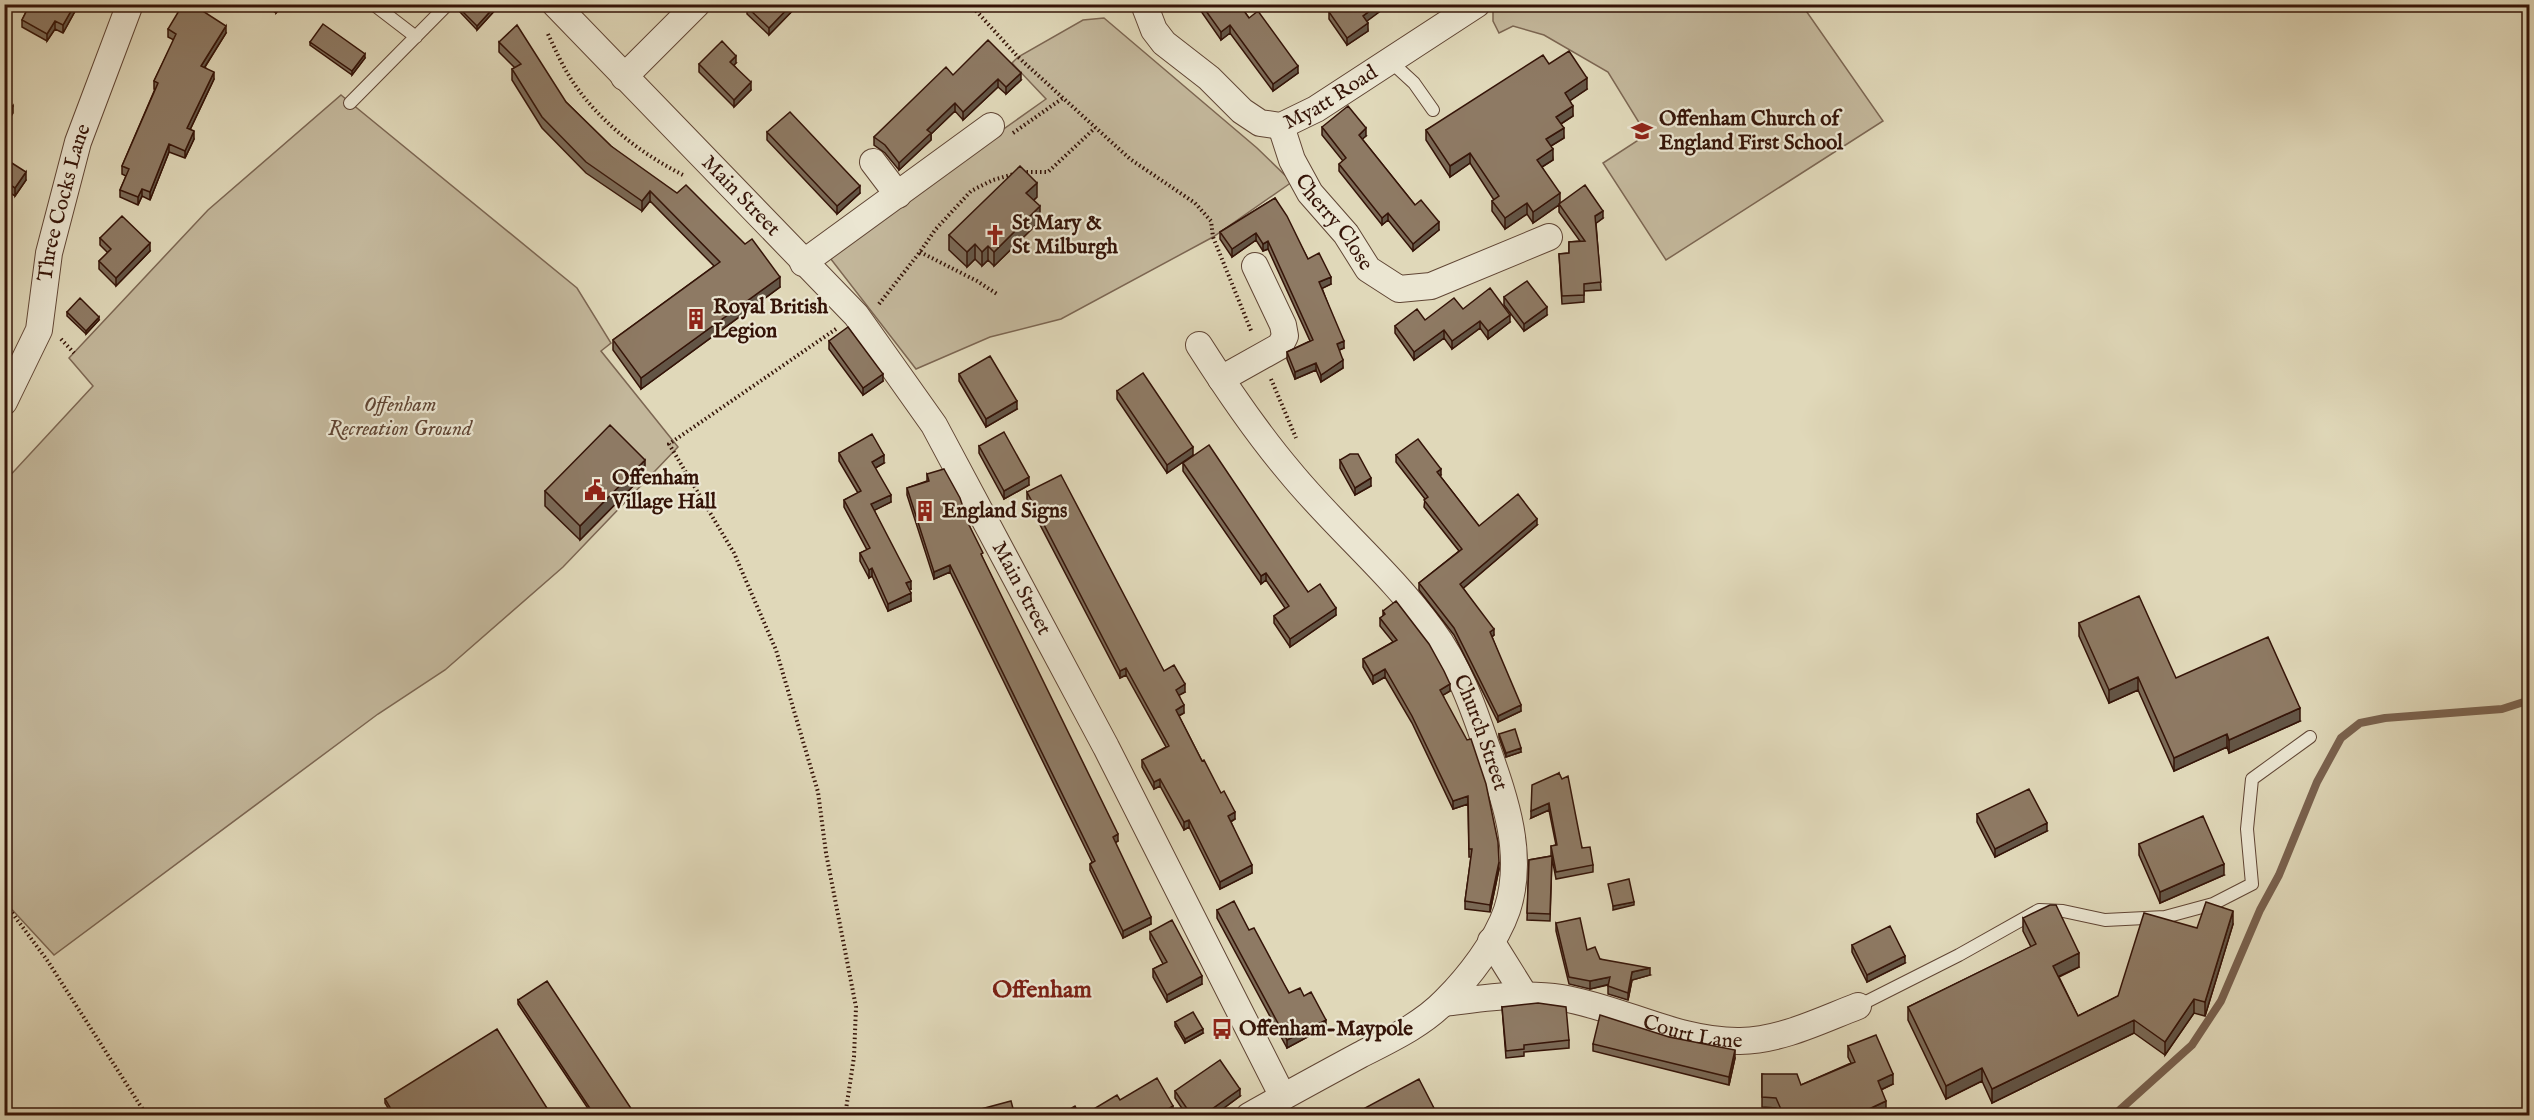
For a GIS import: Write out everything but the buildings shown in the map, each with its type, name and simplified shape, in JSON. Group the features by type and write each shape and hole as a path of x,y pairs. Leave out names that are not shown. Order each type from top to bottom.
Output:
{"street":[{"name":"Three Cocks Lane","path":"4,402 39,330 49,252 78,142 130,4"},
{"name":"Main Street","path":"555,4 624,77 764,217 803,263 818,274 858,317 934,425 1106,747 1283,1097"},
{"path":"624,77 697,4"},
{"name":"Myatt Road","path":"1144,4 1154,30 1164,43 1209,78 1242,111 1260,123 1281,126 1316,109 1477,4"},
{"path":"803,263 991,126"},
{"name":"Cherry Close","path":"1281,126 1292,160 1310,193 1346,234 1368,269 1399,289 1431,286 1549,237"},
{"path":"873,162 898,195"},
{"path":"1221,379 1260,355 1280,346 1285,336 1283,325 1255,266"},
{"name":"Church Street","path":"1199,345 1245,414 1290,473 1409,601 1431,628 1455,664 1478,721 1506,803 1512,838 1513,874 1507,910 1491,941 1444,1003 1410,1029 1250,1116"},
{"path":"1491,941 1524,994"},
{"name":"Court Lane","path":"1444,1003 1524,994 1564,998 1707,1039 1740,1041 1791,1032 1858,1006"}],"lane":[{"path":"373,4 416,37"},
{"path":"350,103 448,4"},
{"path":"1389,60 1414,83 1433,110"},
{"path":"1858,1006 1959,955 2038,910 2063,911 2105,920 2164,917 2212,904 2252,884 2247,829 2252,779 2310,737"}],"path":[{"path":"970,4 1018,57 1095,128 1130,159 1195,203 1211,221 1213,237 1299,445"},
{"path":"547,32 571,78 594,108 616,130 659,163 690,179"},
{"path":"845,1116 854,1057 856,1007 826,853 818,792 776,650 734,553 669,444 858,317 873,311 935,230 971,191 993,180 1020,172 1048,172 1095,128"},
{"path":"920,252 977,281 997,294"},
{"path":"4,902 47,960 147,1116"}],"green space":[{"name":"Offenham Church of England First School","path":"1502,4 1802,5 1883,121 1666,260 1603,163 1637,141 1643,129 1608,72 1544,35 1513,26 1499,33 1493,21 1493,10"},
{"path":"1104,18 1257,148 1292,182 1213,237 1061,319 990,337 916,369 827,254 1046,99 1012,63 1018,57 1083,20"},
{"name":"Offenham Recreation Ground","path":"341,95 577,288 611,343 601,351 678,447 563,567 445,670 378,714 54,955 5,902 4,482 93,386 69,358 208,210"}],"waterway":[{"path":"2113,1116 2192,1045 2221,1001 2260,910 2279,875 2317,782 2341,738 2360,723 2385,718 2502,709 2530,700"}],"place":[{"name":"Offenham Church of England First School","path":"1642,131"},
{"name":"St Mary & St Milburgh","path":"995,235"},
{"name":"Royal British Legion","path":"696,319"},
{"name":"Offenham Village Hall","path":"595,490"},
{"name":"England Signs","path":"925,511"},
{"name":"Offenham-Maypole","path":"1222,1029"}],"district":[{"name":"Offenham","path":"1042,990"}]}
